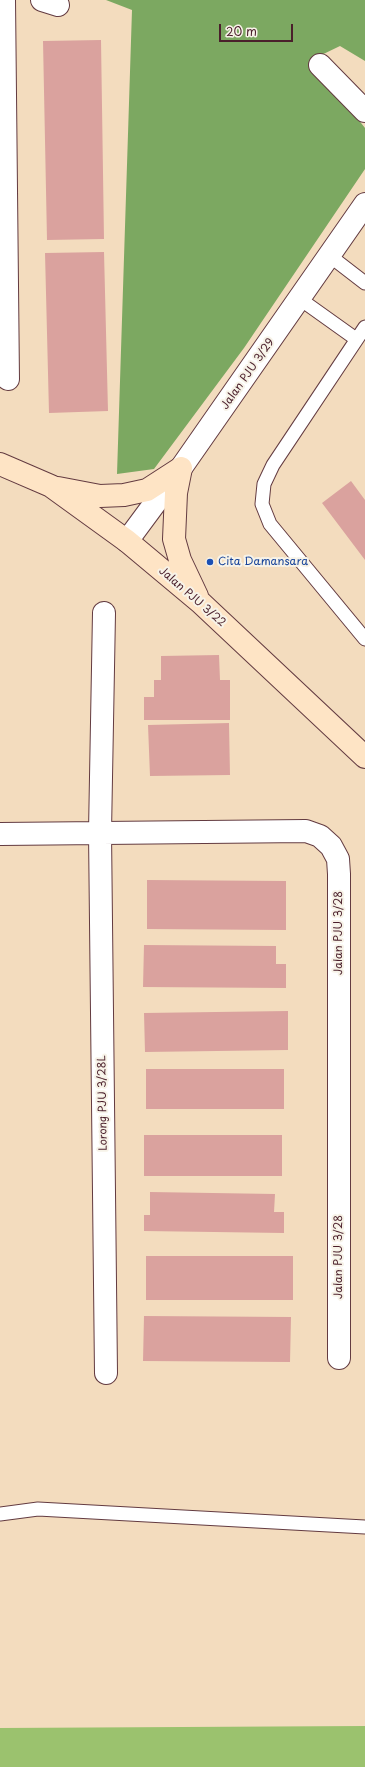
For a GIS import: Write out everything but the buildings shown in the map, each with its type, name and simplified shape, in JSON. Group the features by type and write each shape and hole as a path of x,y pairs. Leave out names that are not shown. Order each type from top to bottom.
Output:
{"street":[{"path":"4,0 8,379"},
{"path":"320,65 365,111"},
{"name":"Jalan PJU 3/29","path":"127,541 181,468 365,204"},
{"name":"Jalan PJU 3/22","path":"0,464 51,486 127,541 200,602 365,757"},
{"path":"51,486 100,496 124,495 147,490 181,468"},
{"path":"181,468 176,493 174,539 180,560 200,602"},
{"name":"Lorong PJU 3/28L","path":"104,613 100,832 106,1373"},
{"name":"Jalan PJU 3/28","path":"0,834 306,831 320,836 331,846 338,859 339,1358"}],"lane":[{"path":"330,256 365,283"},
{"path":"300,299 356,339"},
{"path":"365,327 272,465 264,484 262,504 270,524 365,639"},
{"path":"0,1514 38,1509 365,1527"}],"green space":[{"path":"106,0 365,0 365,61 340,46 311,60 365,128 365,169 244,348 154,469 117,474 132,10"},
{"path":"365,1726 365,1767 0,1767 0,1728"}],"place":[{"name":"Cita Damansara","path":"210,562"}]}
